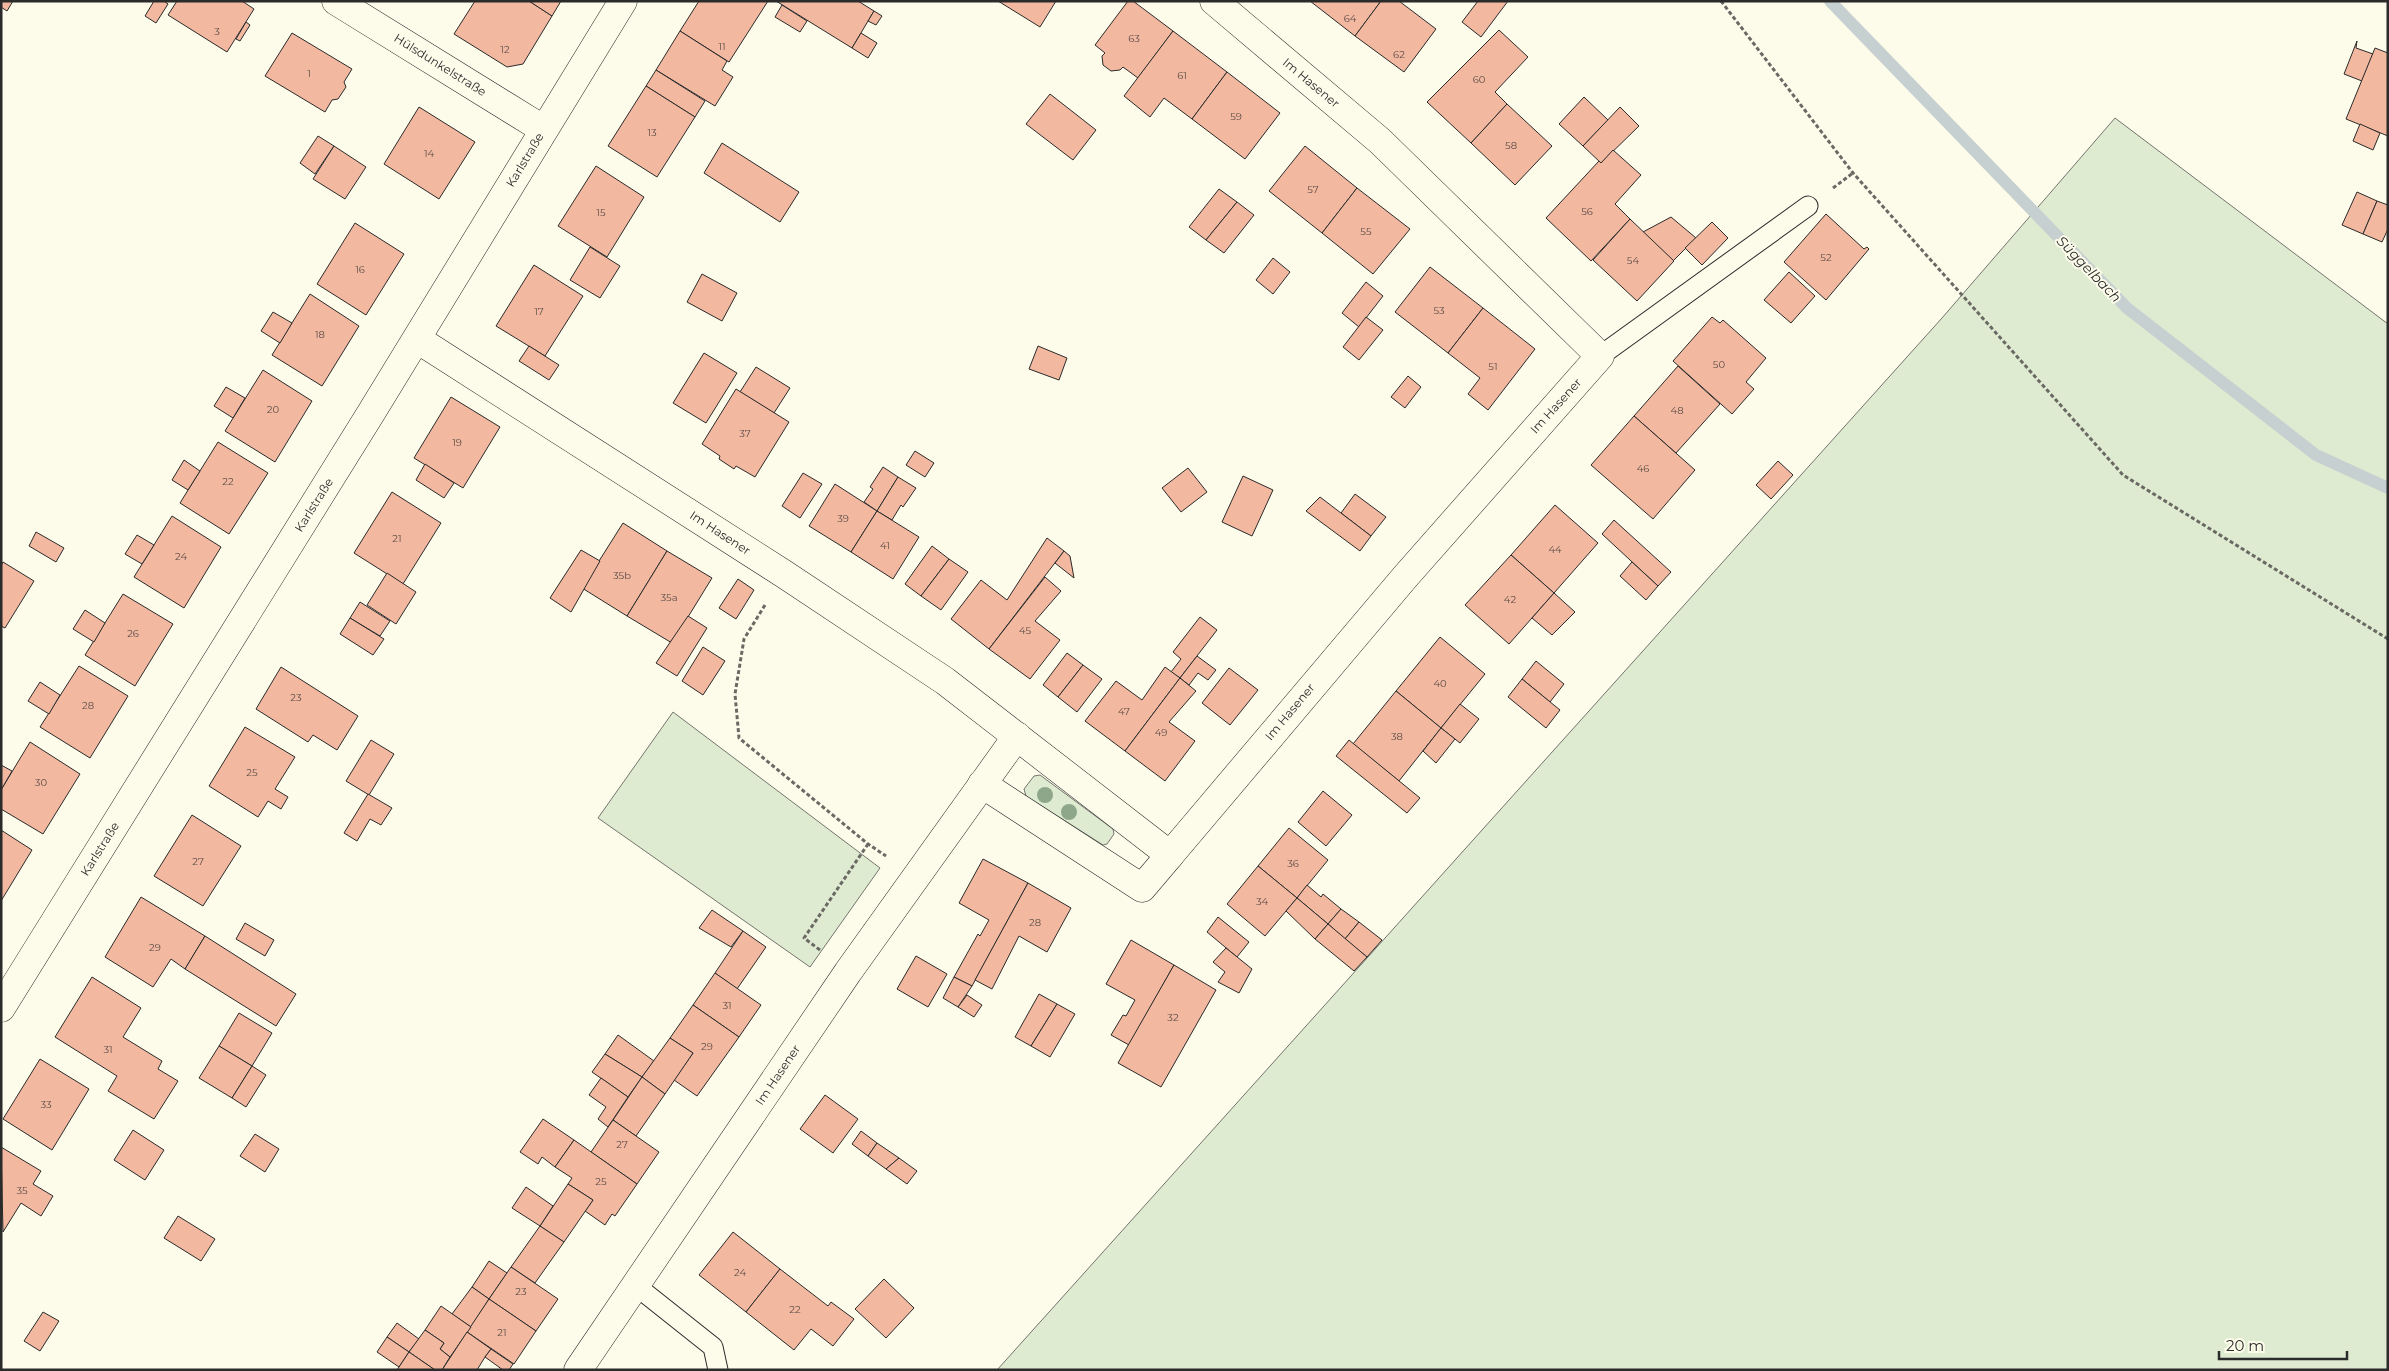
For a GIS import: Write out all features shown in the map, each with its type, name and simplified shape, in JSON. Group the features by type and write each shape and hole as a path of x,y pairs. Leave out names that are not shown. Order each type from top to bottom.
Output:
{"street":[{"name":"Hülsdunkelstraße","path":"336,1 543,129"},
{"name":"Karlstraße","path":"1,1008 416,339 543,129 624,1"},
{"name":"Im Hasener","path":"982,784 1142,888 1405,577 1600,356 1380,141 1214,1"},
{"name":"Im Hasener","path":"416,339 784,574 945,681 1170,855"},
{"name":"Im Hasener","path":"578,1370 848,972 1017,736"}],"lane":[{"path":"1600,356 1808,206"},
{"path":"635,1286 713,1347 718,1370"}],"path":[{"path":"1721,1 1853,174 2123,475 2388,639"},
{"path":"784,574 744,639 735,694 739,738 868,844 916,875"},
{"path":"848,972 804,938 868,844"}],"green space":[{"path":"2115,118 2388,324 2388,1370 997,1370 1942,318"},
{"path":"673,712 880,868 810,967 598,818"},
{"path":"1040,775 1113,829 1114,834 1107,844 1103,845 1026,796 1024,789 1034,776"}],"building":[{"path":"1,1 13,1 7,11 1,7"},
{"path":"154,1 164,1 168,4 156,23 145,16"},
{"path":"177,1 242,1 254,9 227,52 168,15"},
{"path":"475,1 529,1 552,16 523,64 507,67 454,34"},
{"path":"529,1 561,1 552,16"},
{"path":"699,1 768,1 729,62 680,31"},
{"path":"776,1 858,1 874,11 852,48"},
{"path":"998,1 1056,1 1040,27"},
{"path":"1128,1 1133,1 1173,31 1138,78 1123,67 1120,70 1111,71 1103,65 1102,56 1105,53 1095,45"},
{"path":"1310,1 1381,1 1355,36"},
{"path":"1381,1 1399,1 1436,29 1404,72 1355,36"},
{"path":"1478,1 1508,1 1481,37 1462,22"},
{"path":"782,5 807,21 800,32 775,17"},
{"path":"874,11 882,16 876,25 868,21"},
{"path":"246,22 250,25 240,41 236,39"},
{"path":"1499,30 1528,57 1495,92 1507,104 1471,143 1427,102"},
{"path":"680,31 727,61 722,70 733,77 715,106 656,70"},
{"path":"1173,31 1227,72 1192,119 1164,98 1150,117 1124,96"},
{"path":"292,33 352,69 344,82 346,87 338,99 332,100 325,112 265,76"},
{"path":"861,33 877,43 868,58 852,48"},
{"path":"2357,41 2356,48 2373,54 2362,81 2344,74"},
{"path":"2375,48 2388,53 2388,136 2346,119"},
{"path":"656,70 705,101 695,117 646,86"},
{"path":"1227,72 1280,113 1245,159 1192,119"},
{"path":"646,86 695,117 657,177 608,146"},
{"path":"1050,94 1096,130 1073,160 1026,124"},
{"path":"1584,97 1608,120 1583,146 1559,124"},
{"path":"1507,104 1552,146 1515,185 1471,143"},
{"path":"419,107 475,142 439,199 384,164"},
{"path":"1620,107 1639,126 1601,163 1583,146"},
{"path":"2360,124 2380,133 2373,150 2353,141"},
{"path":"318,136 334,146 315,174 300,163"},
{"path":"722,143 799,192 780,222 704,173"},
{"path":"334,146 366,167 345,199 313,179"},
{"path":"1305,146 1357,188 1322,233 1269,191"},
{"path":"1613,150 1641,175 1615,204 1630,219 1591,261 1546,218 1599,161 1601,163"},
{"path":"596,166 644,197 607,257 558,226"},
{"path":"1357,188 1410,229 1373,274 1322,233"},
{"path":"1219,189 1237,202 1206,240 1189,227"},
{"path":"2357,192 2377,201 2363,234 2342,225"},
{"path":"2377,201 2388,205 2388,229 2382,242 2363,234"},
{"path":"1237,202 1254,215 1224,253 1206,240"},
{"path":"1826,214 1864,249 1867,247 1869,249 1826,300 1784,262"},
{"path":"1671,217 1696,238 1673,261 1643,232"},
{"path":"1630,219 1674,261 1637,301 1593,260"},
{"path":"1712,222 1728,238 1702,265 1685,248"},
{"path":"355,223 404,254 366,315 317,284"},
{"path":"590,247 620,266 600,298 570,280"},
{"path":"1273,258 1290,272 1273,294 1256,280"},
{"path":"534,265 583,296 545,356 496,326"},
{"path":"1430,267 1483,308 1448,353 1395,312"},
{"path":"1789,272 1815,296 1791,323 1764,300"},
{"path":"702,274 737,293 722,321 687,302"},
{"path":"1366,282 1383,296 1359,327 1342,313"},
{"path":"310,294 359,326 322,386 272,355"},
{"path":"1483,308 1535,349 1488,410 1468,394 1480,378 1448,353"},
{"path":"273,312 292,323 280,343 261,331"},
{"path":"1366,317 1383,330 1359,360 1343,347"},
{"path":"1712,317 1720,323 1723,320 1766,358 1746,382 1754,389 1732,414 1673,361"},
{"path":"529,346 559,365 549,380 519,361"},
{"path":"1038,346 1067,358 1059,380 1029,369"},
{"path":"704,353 737,373 706,423 673,403"},
{"path":"1678,366 1720,404 1676,453 1634,416"},
{"path":"756,367 790,388 774,413 740,392"},
{"path":"263,370 312,401 275,462 225,431"},
{"path":"1408,376 1421,387 1405,408 1391,397"},
{"path":"226,387 245,398 233,418 214,406"},
{"path":"736,389 789,422 755,477 736,466 734,469 719,459 720,456 702,444"},
{"path":"451,397 500,427 463,488 414,458"},
{"path":"1634,416 1695,470 1653,519 1591,465"},
{"path":"218,442 268,473 229,534 180,503"},
{"path":"915,451 934,463 925,477 906,465"},
{"path":"184,460 200,471 188,490 172,480"},
{"path":"1778,461 1793,475 1771,499 1756,485"},
{"path":"425,464 454,483 444,498 416,480"},
{"path":"883,467 898,477 877,511 864,502 873,489 870,487"},
{"path":"1188,468 1207,492 1181,512 1162,488"},
{"path":"803,473 822,484 800,518 782,506"},
{"path":"1243,476 1273,490 1252,536 1222,522"},
{"path":"898,477 916,488 903,507 901,505 892,520 877,511"},
{"path":"835,484 877,511 851,552 809,526"},
{"path":"392,492 441,523 403,584 354,553"},
{"path":"1355,494 1386,517 1371,536 1341,513"},
{"path":"1320,497 1371,536 1360,551 1306,511"},
{"path":"1555,505 1598,543 1554,593 1511,555"},
{"path":"877,511 919,537 893,579 851,552"},
{"path":"172,516 221,547 184,608 134,577"},
{"path":"1614,520 1671,572 1658,586 1602,534"},
{"path":"623,523 667,551 627,616 582,588"},
{"path":"36,532 64,548 56,562 29,546"},
{"path":"137,535 154,545 142,564 125,554"},
{"path":"1047,538 1064,551 989,649 951,619 981,580 1007,600"},
{"path":"932,546 949,559 921,596 905,584"},
{"path":"581,550 600,561 571,612 550,598"},
{"path":"667,551 712,578 672,643 627,616"},
{"path":"1064,551 1070,556 1074,578 1055,563"},
{"path":"1511,555 1554,593 1509,644 1465,605"},
{"path":"949,559 968,572 941,610 921,596"},
{"path":"3,562 34,581 5,628 1,626 1,566"},
{"path":"1632,562 1658,586 1646,600 1620,576"},
{"path":"387,573 416,592 396,624 367,605"},
{"path":"1045,577 1061,591 1035,621 1060,640 1030,679 989,649"},
{"path":"738,579 754,590 736,619 719,608"},
{"path":"1554,593 1575,612 1552,635 1532,618"},
{"path":"123,594 173,624 135,686 85,655"},
{"path":"360,602 390,621 380,636 350,618"},
{"path":"85,610 105,623 94,642 73,629"},
{"path":"688,616 707,628 677,676 656,663"},
{"path":"1200,617 1217,630 1180,678 1171,672 1181,659 1173,652"},
{"path":"350,618 384,639 373,655 340,634"},
{"path":"1440,637 1485,674 1441,728 1396,691"},
{"path":"703,647 725,661 703,695 682,681"},
{"path":"1067,653 1083,665 1058,697 1043,685"},
{"path":"1197,656 1216,670 1208,680 1198,673 1189,685 1180,678"},
{"path":"1536,661 1564,684 1550,702 1522,679"},
{"path":"1083,665 1102,679 1077,712 1058,697"},
{"path":"79,666 128,696 90,758 40,727"},
{"path":"281,667 358,716 337,750 313,735 308,742 256,709"},
{"path":"1165,667 1180,678 1125,751 1085,721 1116,681 1142,700"},
{"path":"1229,668 1258,690 1230,725 1202,703"},
{"path":"1180,678 1196,691 1169,722 1195,741 1165,781 1125,751"},
{"path":"1522,679 1560,710 1546,728 1508,697"},
{"path":"40,682 60,695 49,714 28,701"},
{"path":"1396,691 1441,728 1399,781 1353,744"},
{"path":"1460,704 1479,719 1460,743 1441,728"},
{"path":"245,727 295,757 275,789 288,797 281,809 268,801 258,817 209,786"},
{"path":"1441,728 1455,739 1436,763 1423,751"},
{"path":"371,740 394,754 369,795 346,781"},
{"path":"1349,740 1420,798 1407,813 1336,756"},
{"path":"30,742 80,774 43,834 1,809 1,790"},
{"path":"1,765 12,771 1,790"},
{"path":"1323,791 1352,815 1326,846 1298,822"},
{"path":"368,794 392,808 381,825 370,819 357,841 344,833"},
{"path":"192,815 241,846 203,906 154,876"},
{"path":"1289,828 1328,860 1297,898 1258,866"},
{"path":"1,830 32,850 1,901"},
{"path":"983,859 1028,883 972,986 954,977 978,934 980,936 989,920 959,903"},
{"path":"1258,866 1297,898 1265,936 1227,904"},
{"path":"1028,883 1071,908 1047,952 1019,936 992,989 975,980"},
{"path":"1307,885 1321,897 1323,894 1341,909 1328,924 1297,898"},
{"path":"141,897 205,936 185,969 171,959 153,987 105,957"},
{"path":"1297,898 1328,924 1315,939 1286,911"},
{"path":"1341,909 1359,922 1345,939 1328,924"},
{"path":"712,910 743,931 731,947 699,928"},
{"path":"1218,917 1249,942 1237,957 1207,932"},
{"path":"1359,922 1382,940 1367,957 1345,939"},
{"path":"245,923 274,940 265,956 236,939"},
{"path":"1328,924 1367,957 1354,971 1315,939"},
{"path":"743,931 766,947 737,989 715,973"},
{"path":"205,936 296,994 276,1026 185,969"},
{"path":"1131,940 1174,965 1129,1045 1111,1035 1123,1015 1126,1016 1135,1000 1106,984"},
{"path":"1226,948 1252,969 1239,993 1218,982 1225,972 1213,962"},
{"path":"916,956 947,974 928,1007 897,989"},
{"path":"1174,965 1216,990 1161,1087 1118,1063"},
{"path":"715,973 761,1005 739,1037 693,1005"},
{"path":"92,977 141,1008 123,1037 162,1061 158,1069 178,1081 154,1119 108,1091 117,1076 55,1037"},
{"path":"954,977 972,986 958,1007 943,998"},
{"path":"1039,994 1057,1004 1031,1046 1015,1037"},
{"path":"967,995 982,1005 974,1017 958,1007"},
{"path":"1057,1004 1075,1014 1050,1057 1031,1046"},
{"path":"693,1005 739,1037 697,1096 674,1080 693,1053 670,1038"},
{"path":"239,1013 272,1033 252,1066 219,1046"},
{"path":"618,1035 654,1061 642,1077 605,1054"},
{"path":"670,1038 693,1053 665,1094 642,1077"},
{"path":"219,1046 252,1066 232,1098 199,1078"},
{"path":"605,1054 642,1077 628,1097 592,1072"},
{"path":"40,1059 89,1089 52,1150 3,1119"},
{"path":"252,1066 266,1075 246,1107 232,1098"},
{"path":"642,1077 665,1094 636,1136 613,1120"},
{"path":"601,1078 628,1097 608,1127 598,1119 606,1107 589,1095"},
{"path":"825,1095 858,1119 833,1153 800,1129"},
{"path":"543,1119 574,1140 555,1167 542,1157 538,1164 520,1152"},
{"path":"613,1120 659,1152 637,1184 591,1152"},
{"path":"133,1130 164,1150 145,1180 114,1160"},
{"path":"861,1131 877,1143 868,1156 852,1144"},
{"path":"255,1134 279,1149 265,1172 240,1156"},
{"path":"574,1140 637,1184 615,1216 612,1214 605,1225 585,1211 593,1200 568,1184 572,1178 555,1167"},
{"path":"877,1143 899,1158 886,1169 868,1156"},
{"path":"1,1147 41,1171 33,1184 53,1196 41,1216 21,1203 3,1232"},
{"path":"899,1158 917,1171 907,1184 886,1169"},
{"path":"568,1184 593,1200 564,1242 540,1226"},
{"path":"526,1187 553,1206 540,1226 512,1208"},
{"path":"178,1216 215,1239 201,1261 164,1238"},
{"path":"540,1226 564,1242 535,1283 511,1267"},
{"path":"733,1232 780,1269 746,1312 699,1275"},
{"path":"489,1261 507,1273 489,1299 472,1287"},
{"path":"511,1267 558,1299 536,1331 489,1299"},
{"path":"780,1269 828,1306 831,1302 854,1319 833,1346 811,1329 794,1350 746,1312"},
{"path":"884,1279 914,1308 886,1338 855,1309"},
{"path":"472,1287 489,1299 471,1327 452,1314"},
{"path":"489,1299 536,1331 514,1364 467,1332"},
{"path":"441,1306 471,1327 450,1357 440,1349 444,1343 425,1330"},
{"path":"43,1312 59,1321 40,1351 24,1341"},
{"path":"397,1323 419,1339 409,1352 387,1337"},
{"path":"425,1330 444,1343 440,1349 450,1357 442,1370 435,1370 409,1352"},
{"path":"467,1332 491,1349 477,1370 442,1370"},
{"path":"387,1337 409,1352 399,1367 377,1352"},
{"path":"491,1349 513,1364 509,1370 503,1370 485,1357"},
{"path":"409,1352 435,1370 397,1370"}],"waterway":[{"name":"Süggelbach","path":"1830,1 2127,308 2316,455 2388,488"}]}
